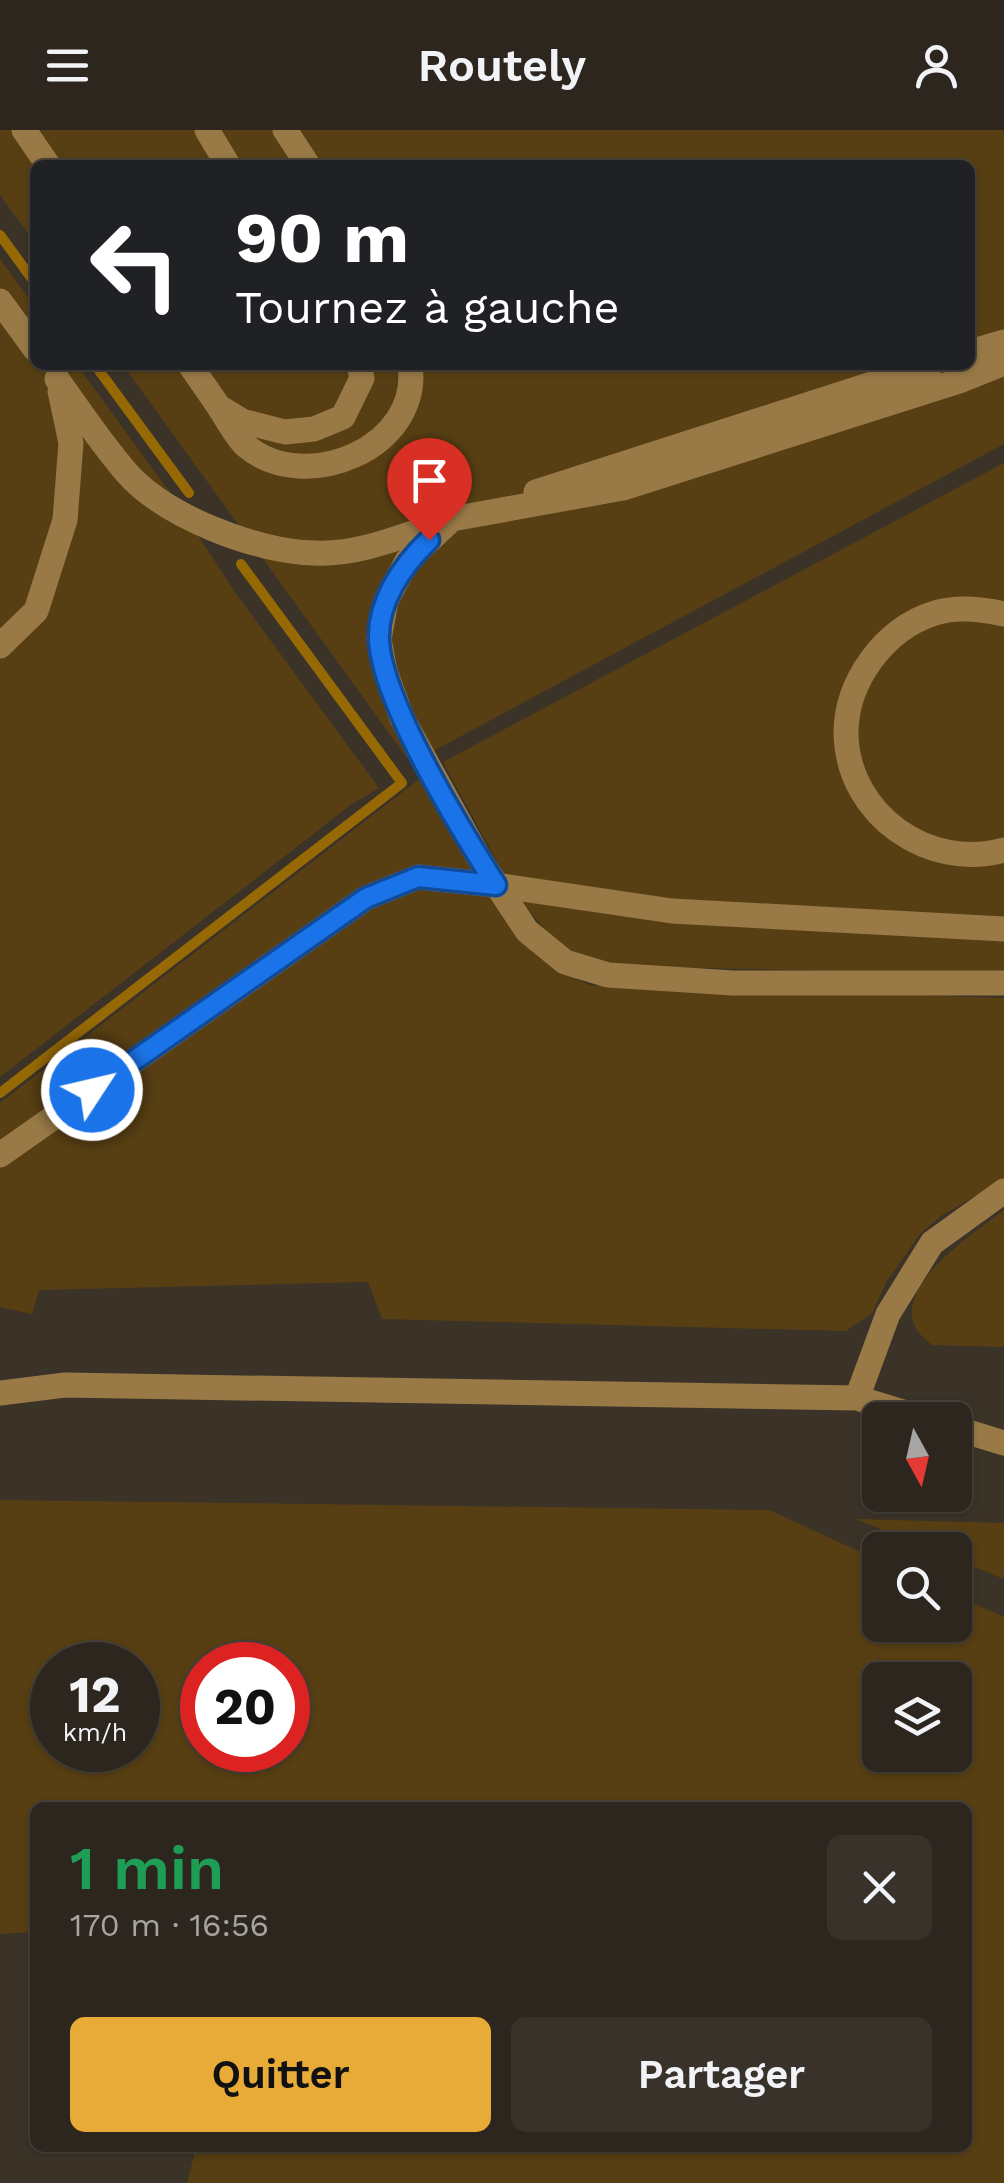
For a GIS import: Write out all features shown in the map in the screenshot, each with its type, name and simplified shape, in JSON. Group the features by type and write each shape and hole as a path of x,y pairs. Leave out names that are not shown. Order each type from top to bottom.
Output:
{"lane":[{"path":"24,130 45,160"},
{"path":"207,130 225,160"},
{"path":"285,130 305,160"},
{"path":"0,301 30,342"},
{"path":"975,351 1004,342"},
{"path":"1004,363 962,380 622,488 452,519 407,561 386,602 379,639 384,671 402,718 496,885 527,932 564,962 608,975 733,983 1004,983"},
{"path":"194,370 246,445 274,461 311,466 338,461 376,444 398,422 412,378 411,370"},
{"path":"220,407 242,421 285,432 314,429 344,417 362,378 360,370"},
{"path":"52,372 128,475 175,512 242,540 313,554 365,548 915,370"},
{"path":"0,646 36,611 64,520 72,443 52,372"},
{"path":"1004,614 977,608 936,613 899,631 870,660 852,696 846,736 854,776 874,811 906,838 943,853 984,855 1004,850"},
{"path":"0,1155 366,898 418,877 672,911 1004,929"},
{"path":"857,1398 888,1314 932,1243 1004,1192"},
{"path":"0,1393 65,1385 857,1398 870,1402"},
{"path":"972,1433 1004,1443"}],"shaded area":[{"path":"0,130 1004,130 1004,444 437,749 407,758 127,370 975,370 975,160 30,160 30,236 0,195"},
{"path":"0,259 30,300 30,370 81,370 171,494 237,595 379,788 352,804 0,1077"},
{"path":"1004,463 1004,974 601,966 563,951 526,907 500,867 443,762"},
{"path":"422,777 505,921 561,970 589,985 1004,998 1004,1179 941,1216 920,1234 887,1281 872,1313 846,1331 382,1319 368,1282 39,1290 32,1314 0,1307 0,1103"},
{"path":"1004,1210 1004,1347 932,1345 913,1321 912,1305 918,1289 944,1258"},
{"path":"0,1500 769,1510 862,1553 862,1642 972,1642 972,1603 1004,1617 1004,2183 187,2183 195,2152 972,2152 972,1802 30,1802 30,1932 0,1934"},
{"path":"856,1519 1004,1523 1004,1579 972,1566 972,1532 888,1532"}],"waterway":[{"path":"0,235 30,276"},
{"path":"99,370 189,493"},
{"path":"0,1093 402,783 241,564"}],"route":[{"path":"92,1090 366,898 418,877 496,885 402,718 384,671 379,639 386,602 407,561 429,540"}]}
